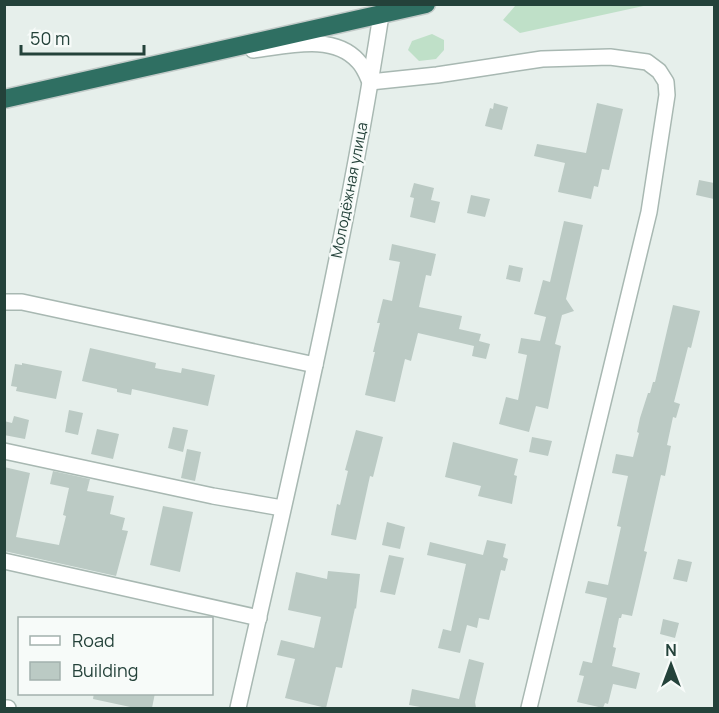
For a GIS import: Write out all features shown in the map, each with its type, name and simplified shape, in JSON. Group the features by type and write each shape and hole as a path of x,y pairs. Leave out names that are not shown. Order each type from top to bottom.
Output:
{"highway":[{"path":"4,99 426,4"}],"street":[{"name":"Молодёжная улица","path":"238,708 315,364 381,15"},
{"path":"196,56 312,44 334,46 349,52 360,63 370,82 437,75 542,58 610,57 647,62 659,71 666,82 667,95 649,212 529,708"},
{"path":"4,302 22,302 315,364"},
{"path":"4,450 213,496 282,508"},
{"path":"4,561 258,618"}],"green space":[{"path":"648,5 520,33 503,20 515,6"},
{"path":"432,34 444,40 444,50 436,59 419,61 408,50 412,41"}],"building":[{"path":"494,103 508,107 502,130 485,126 490,108 493,109"},
{"path":"597,103 623,109 609,170 602,169 598,187 594,186 591,199 558,192 565,163 534,156 537,144 586,153"},
{"path":"699,180 714,183 714,199 696,195"},
{"path":"414,183 434,188 431,200 440,202 435,223 410,217 414,198 410,197"},
{"path":"471,195 490,199 485,217 467,213"},
{"path":"564,221 583,225 566,299 574,311 562,315 555,344 561,346 548,409 536,406 529,432 499,424 506,397 518,400 527,355 518,353 521,338 540,341 546,317 534,314 543,280 550,282"},
{"path":"392,244 436,254 431,276 426,275 419,307 462,316 459,329 481,334 479,341 490,344 486,359 472,356 474,346 418,333 411,361 405,359 395,402 365,395 375,352 373,352 380,323 377,323 383,299 392,301 400,262 389,260"},
{"path":"509,265 523,268 520,282 506,279"},
{"path":"673,305 700,311 674,402 680,404 676,418 673,417 667,445 671,446 665,476 661,475 632,616 622,614 619,618 613,647 616,648 612,666 640,673 636,689 613,684 608,704 605,703 603,708 577,702 584,676 579,675 583,661 592,663 607,598 585,593 588,581 608,585 621,527 617,526 628,476 612,473 616,454 633,457 640,418 648,393 655,382"},
{"path":"90,348 156,363 155,368 181,373 182,368 215,375 208,406 132,389 131,395 117,392 117,389 82,381"},
{"path":"22,363 62,371 56,399 16,391 17,387 11,386 15,364 22,365"},
{"path":"69,410 83,413 78,435 65,432"},
{"path":"14,416 29,420 25,439 4,435 4,421 12,423"},
{"path":"173,427 188,430 183,452 168,448"},
{"path":"97,429 119,434 113,459 91,454"},
{"path":"356,430 383,437 373,477 370,476 356,540 331,535 337,504 340,505 348,471 345,470"},
{"path":"532,437 552,441 548,456 529,452"},
{"path":"453,442 518,459 514,475 517,476 512,504 478,496 481,486 445,477"},
{"path":"187,449 201,452 195,481 181,478"},
{"path":"4,467 30,473 16,537 59,545 66,516 63,515 69,488 50,484 53,471 90,479 87,491 114,496 110,514 125,518 122,530 128,531 116,576 4,551"},
{"path":"163,506 193,512 180,572 150,565"},
{"path":"387,522 405,527 400,549 382,545"},
{"path":"487,540 506,544 503,557 508,559 505,571 501,570 489,620 479,618 477,628 467,625 460,653 438,648 443,629 451,631 466,564 427,555 430,542 483,555"},
{"path":"389,555 404,558 395,595 380,592"},
{"path":"678,559 692,562 687,582 673,579"},
{"path":"328,571 360,574 356,609 342,668 336,667 326,708 285,698 295,659 277,655 281,640 314,648 321,617 288,610 296,572 327,579"},
{"path":"663,619 679,623 675,638 660,634"},
{"path":"469,659 484,663 475,702 476,708 426,708 409,705 412,689 459,699"},
{"path":"94,695 155,695 152,708 135,708 93,699"}]}
